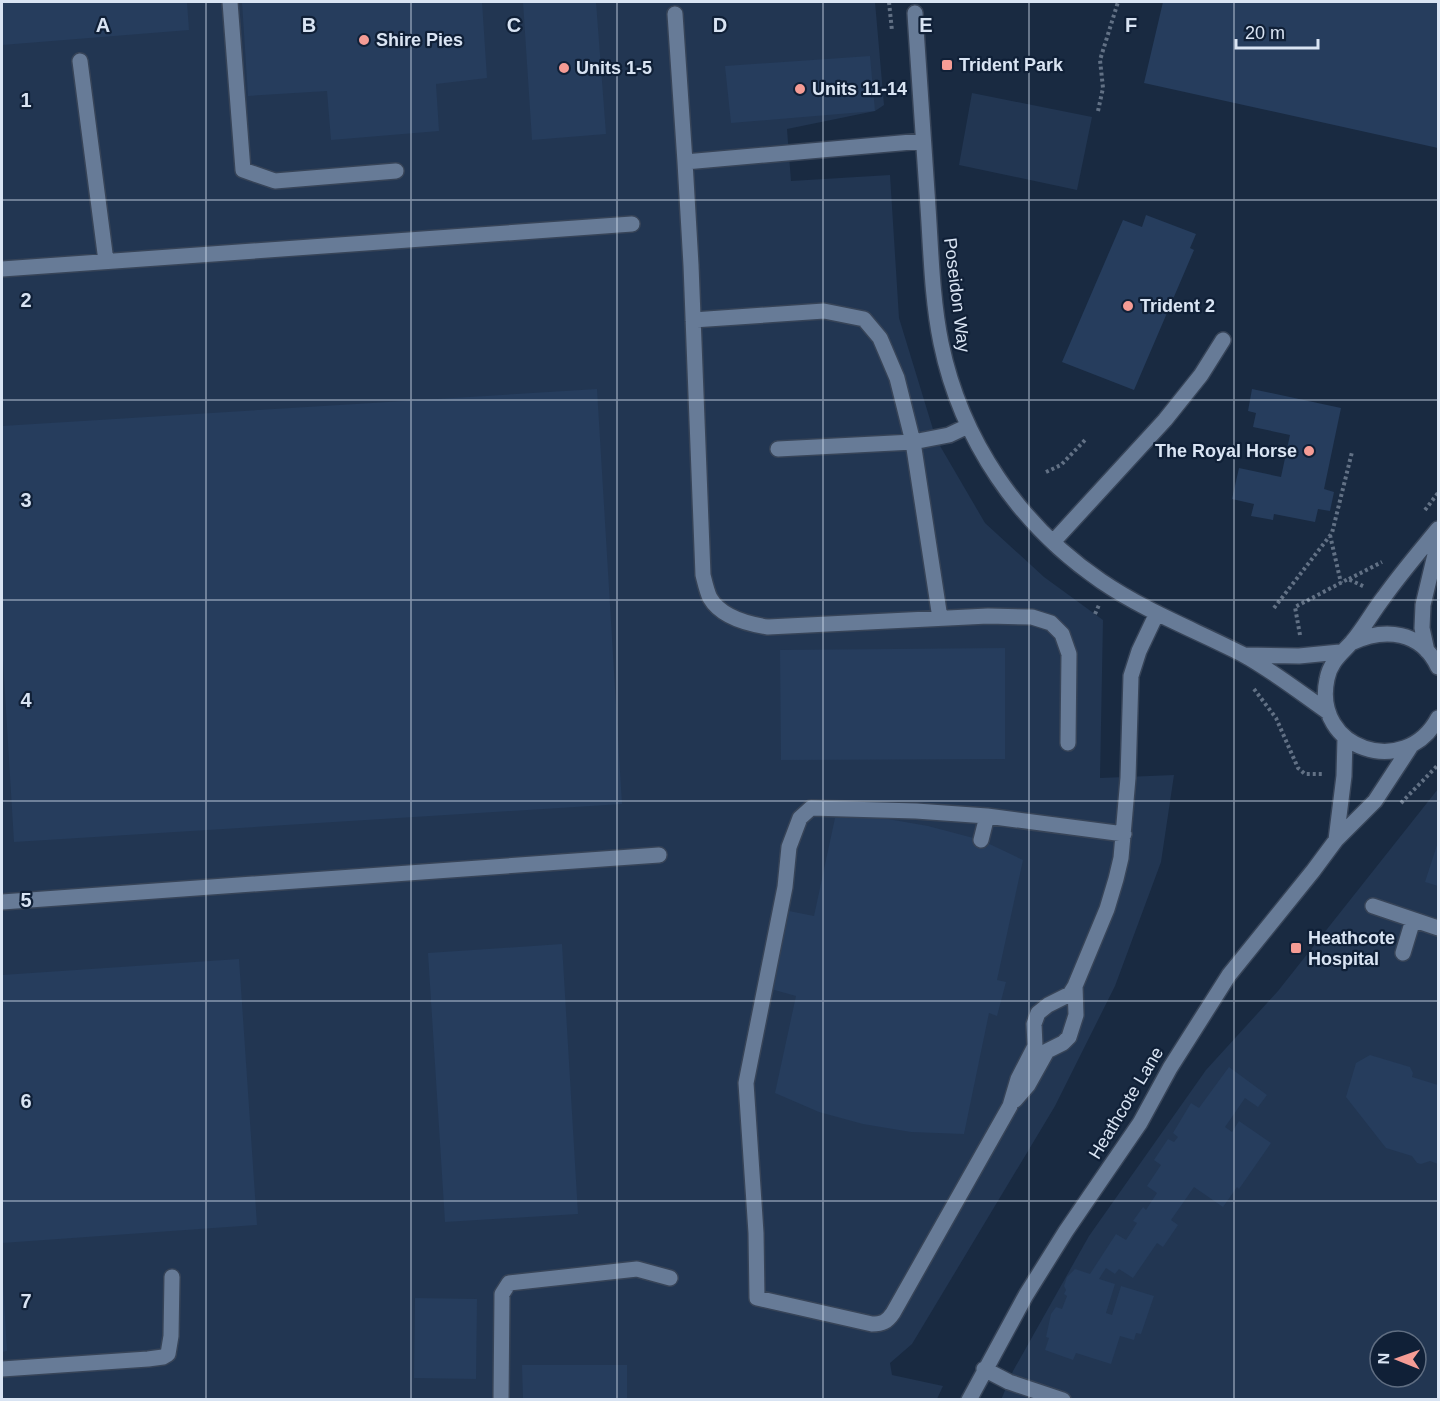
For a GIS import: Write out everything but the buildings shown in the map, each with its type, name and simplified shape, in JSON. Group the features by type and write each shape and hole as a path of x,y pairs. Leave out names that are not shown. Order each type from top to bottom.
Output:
{"street":[{"path":"230,2 243,170 275,181 396,171"},
{"name":"Poseidon Way","path":"915,13 939,330 950,376 968,426 983,454 1009,494 1036,526 1100,580 1130,600 1244,655 1328,711"},
{"path":"675,14 693,320 703,575 711,599 729,616 748,624 768,627 940,618 1032,617 1051,623 1062,634 1069,654 1068,743"},
{"path":"80,61 106,261"},
{"path":"685,162 923,141"},
{"path":"2,269 632,224"},
{"path":"693,320 824,311 864,318 880,338 897,378 913,442 940,618"},
{"path":"1053,542 1166,420 1201,375 1222,340"},
{"path":"778,449 913,442 949,435 968,426"},
{"path":"1345,738 1334,724 1328,711 1325,699 1327,676 1333,663 1438,529"},
{"path":"1427,651 1422,628 1423,605 1438,542"},
{"path":"1010,1106 1018,1079 1035,1046 1034,1024 1038,1013 1070,994 1107,909 1121,858 1124,834 1131,676 1139,651 1157,613"},
{"path":"1346,647 1368,635 1383,632 1397,634 1411,639 1427,651 1438,667"},
{"name":"Poseidon Way","path":"1244,655 1299,656 1346,647"},
{"name":"Heathcote Lane","path":"1345,738 1369,750 1388,752 1411,746 1437,724"},
{"name":"Heathcote Lane","path":"1336,840 1344,776 1345,738"},
{"name":"Heathcote Lane","path":"969,1400 1026,1296 1066,1231 1140,1123 1170,1068 1224,983 1244,954 1336,840 1375,801 1411,746"},
{"path":"1075,986 1076,1015 1069,1037 1063,1043 1047,1051 1028,1085 1010,1106 888,1321 882,1324 872,1324 757,1298 756,1233 746,1083 785,887 789,847 800,819 811,808 916,811 987,816 1124,834"},
{"path":"981,840 987,816"},
{"path":"2,902 659,855"},
{"path":"1373,906 1438,928"},
{"path":"1402,953 1413,920"},
{"path":"501,1400 502,1294 509,1283 637,1269 670,1278"},
{"path":"2,1369 163,1357 170,1349 172,1277"},
{"path":"984,1369 1010,1382 1063,1400"}],"path":[{"path":"1098,111 1103,88 1100,60 1118,2"},
{"path":"1046,472 1061,465 1086,439"},
{"path":"1274,608 1330,535 1352,452"},
{"path":"1330,535 1341,583"},
{"path":"1300,640 1295,607 1348,579 1370,589"},
{"path":"1095,614 1099,605"},
{"path":"1249,684 1259,693 1276,718 1298,768 1305,774 1330,775"},
{"path":"1276,718 1280,709"},
{"path":"1400,805 1438,765"}],"shaded area":[{"path":"2,2 875,2 884,105 875,111 787,129 791,181 890,175 899,318 936,439 985,523 1044,577 1103,620 1100,778 1174,775 1161,862 1115,986 1055,1106 912,1344 890,1363 892,1375 943,1386 937,1399 2,1400"},
{"path":"972,93 1092,117 1077,190 959,165"},
{"path":"1438,789 1438,1399 1001,1400 1013,1371 1089,1236 1206,1070 1278,991"}],"place":[{"name":"Shire Pies","path":"364,40"},
{"name":"Trident Park","path":"947,65"},
{"name":"Units 1-5","path":"564,68"},
{"name":"Units 11-14","path":"800,89"},
{"name":"Trident 2","path":"1128,306"},
{"name":"The Royal Horse","path":"1309,451"},
{"name":"Heathcote Hospital","path":"1296,948"}]}
